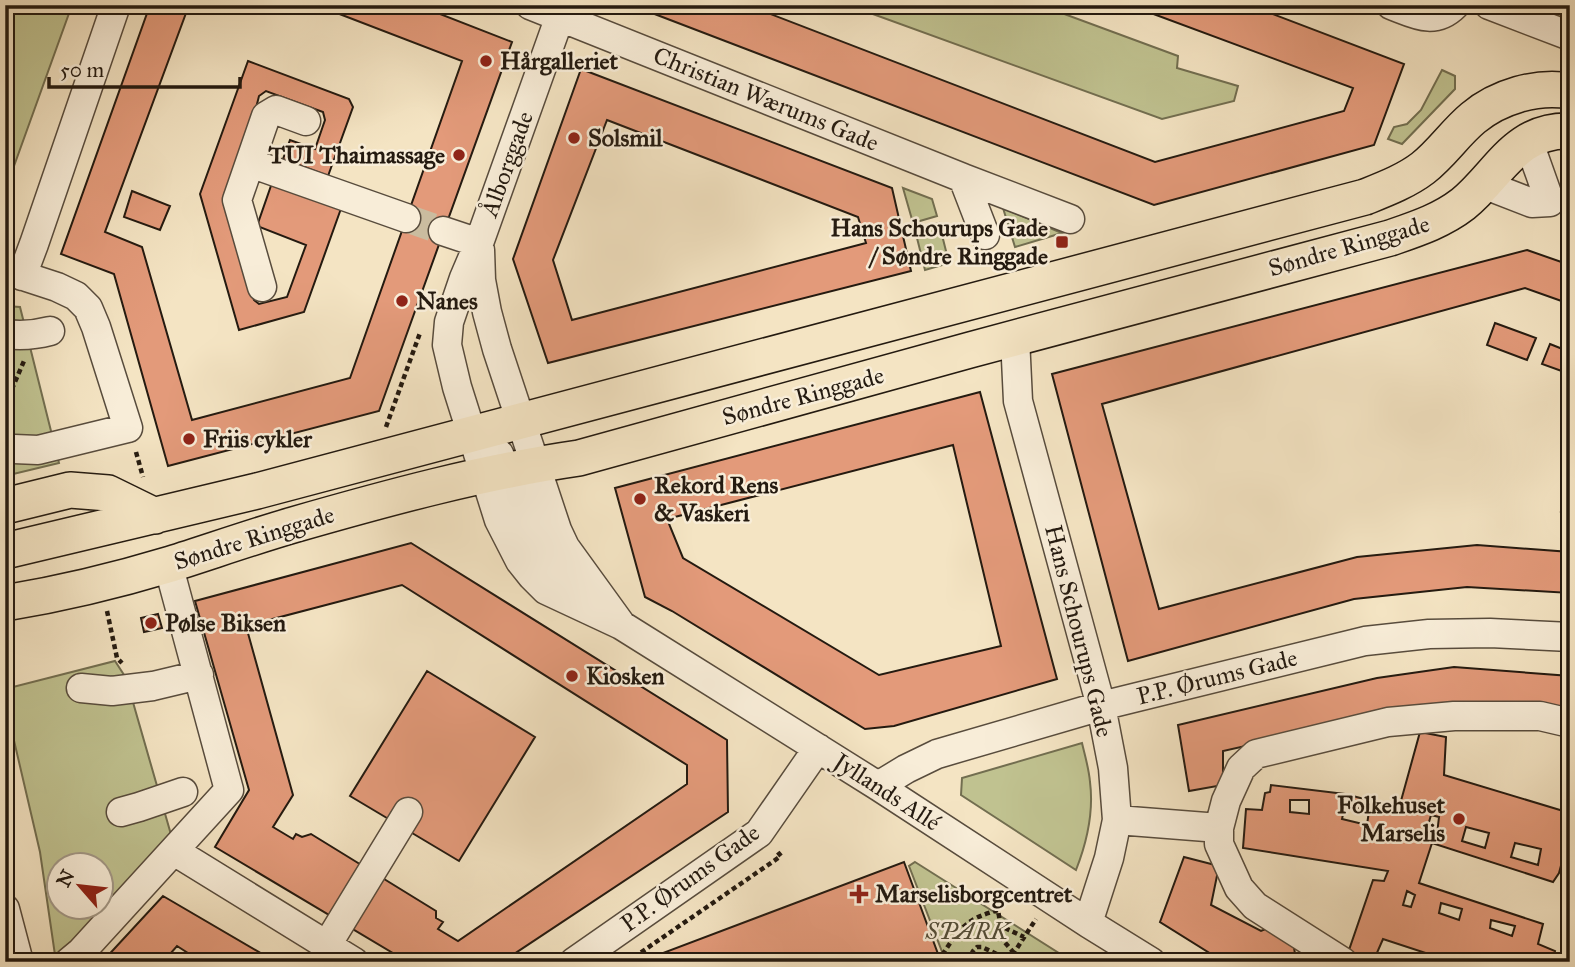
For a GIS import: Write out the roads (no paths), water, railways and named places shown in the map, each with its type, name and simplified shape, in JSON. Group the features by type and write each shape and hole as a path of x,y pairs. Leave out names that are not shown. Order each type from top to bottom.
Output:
{"main road":[{"name":"Søndre Ringgade","path":"5,551 373,460 1365,197 1408,178 1488,107 1506,99 1543,90 1570,91"},
{"name":"Søndre Ringgade","path":"5,603 101,583 293,525 509,470 579,458 1400,234 1443,219 1483,184 1511,153 1553,137"},
{"path":"5,506 70,490 108,493 155,516"}],"street":[{"path":"15,449 38,450 128,428 88,308 76,296 57,287 14,273 34,244 116,5"},
{"name":"Christian Wærums Gade","path":"530,5 562,11 963,178 1070,219"},
{"path":"1391,5 1429,18 1444,14 1455,5"},
{"path":"1489,5 1570,36"},
{"name":"Ålborggade","path":"509,470 471,434 447,345 449,321 562,11"},
{"path":"262,287 237,200 267,117 276,110 306,121"},
{"path":"1483,184 1532,203 1549,202 1553,137"},
{"path":"250,163 406,218"},
{"path":"963,178 985,235"},
{"path":"443,231 479,243"},
{"name":"Ålborggade","path":"479,243 486,313 520,421 509,470"},
{"path":"5,334 18,336 43,333"},
{"name":"Hans Schourups Gade","path":"1015,338 1018,401 1101,706 1113,768 1117,820 1109,858 1088,923"},
{"name":"Jyllands Allé","path":"509,470 499,520 520,561 547,590 621,625 1151,962"},
{"name":"Jyllands Allé","path":"509,470 557,530 565,547 621,625"},
{"path":"69,962 229,790 168,564"},
{"name":"P.P. Ørums Gade","path":"878,786 937,754 1101,706 1365,641 1429,634 1490,633 1570,637"},
{"path":"81,688 112,691 143,688 199,676"},
{"path":"1343,962 1255,906 1238,888 1219,845 1219,828 1226,801 1241,768 1256,754 1388,722 1454,716 1540,716 1570,723"},
{"name":"P.P. Ørums Gade","path":"574,962 759,833 818,748"},
{"path":"121,812 183,792"},
{"path":"327,945 408,812"},
{"path":"1117,820 1219,828"},
{"path":"174,851 354,962"},
{"path":"5,909 19,962"}],"tunnel":[{"path":"406,218 443,231"}],"place":[{"name":"Hårgalleriet","path":"486,61"},
{"name":"Solsmil","path":"574,138"},
{"name":"TUI Thaimassage","path":"459,155"},
{"name":"Hans Schourups Gade / Søndre Ringgade","path":"1062,242"},
{"name":"Nanes","path":"402,301"},
{"name":"Friis cykler","path":"189,439"},
{"name":"Rekord Rens & Vaskeri","path":"640,499"},
{"name":"Pølse Biksen","path":"151,623"},
{"name":"Kiosken","path":"572,676"},
{"name":"Folkehuset Marselis","path":"1459,819"},
{"name":"Marselisborgcentret","path":"859,894"}],"park label":[{"name":"SPARK","path":"967,931"}]}
